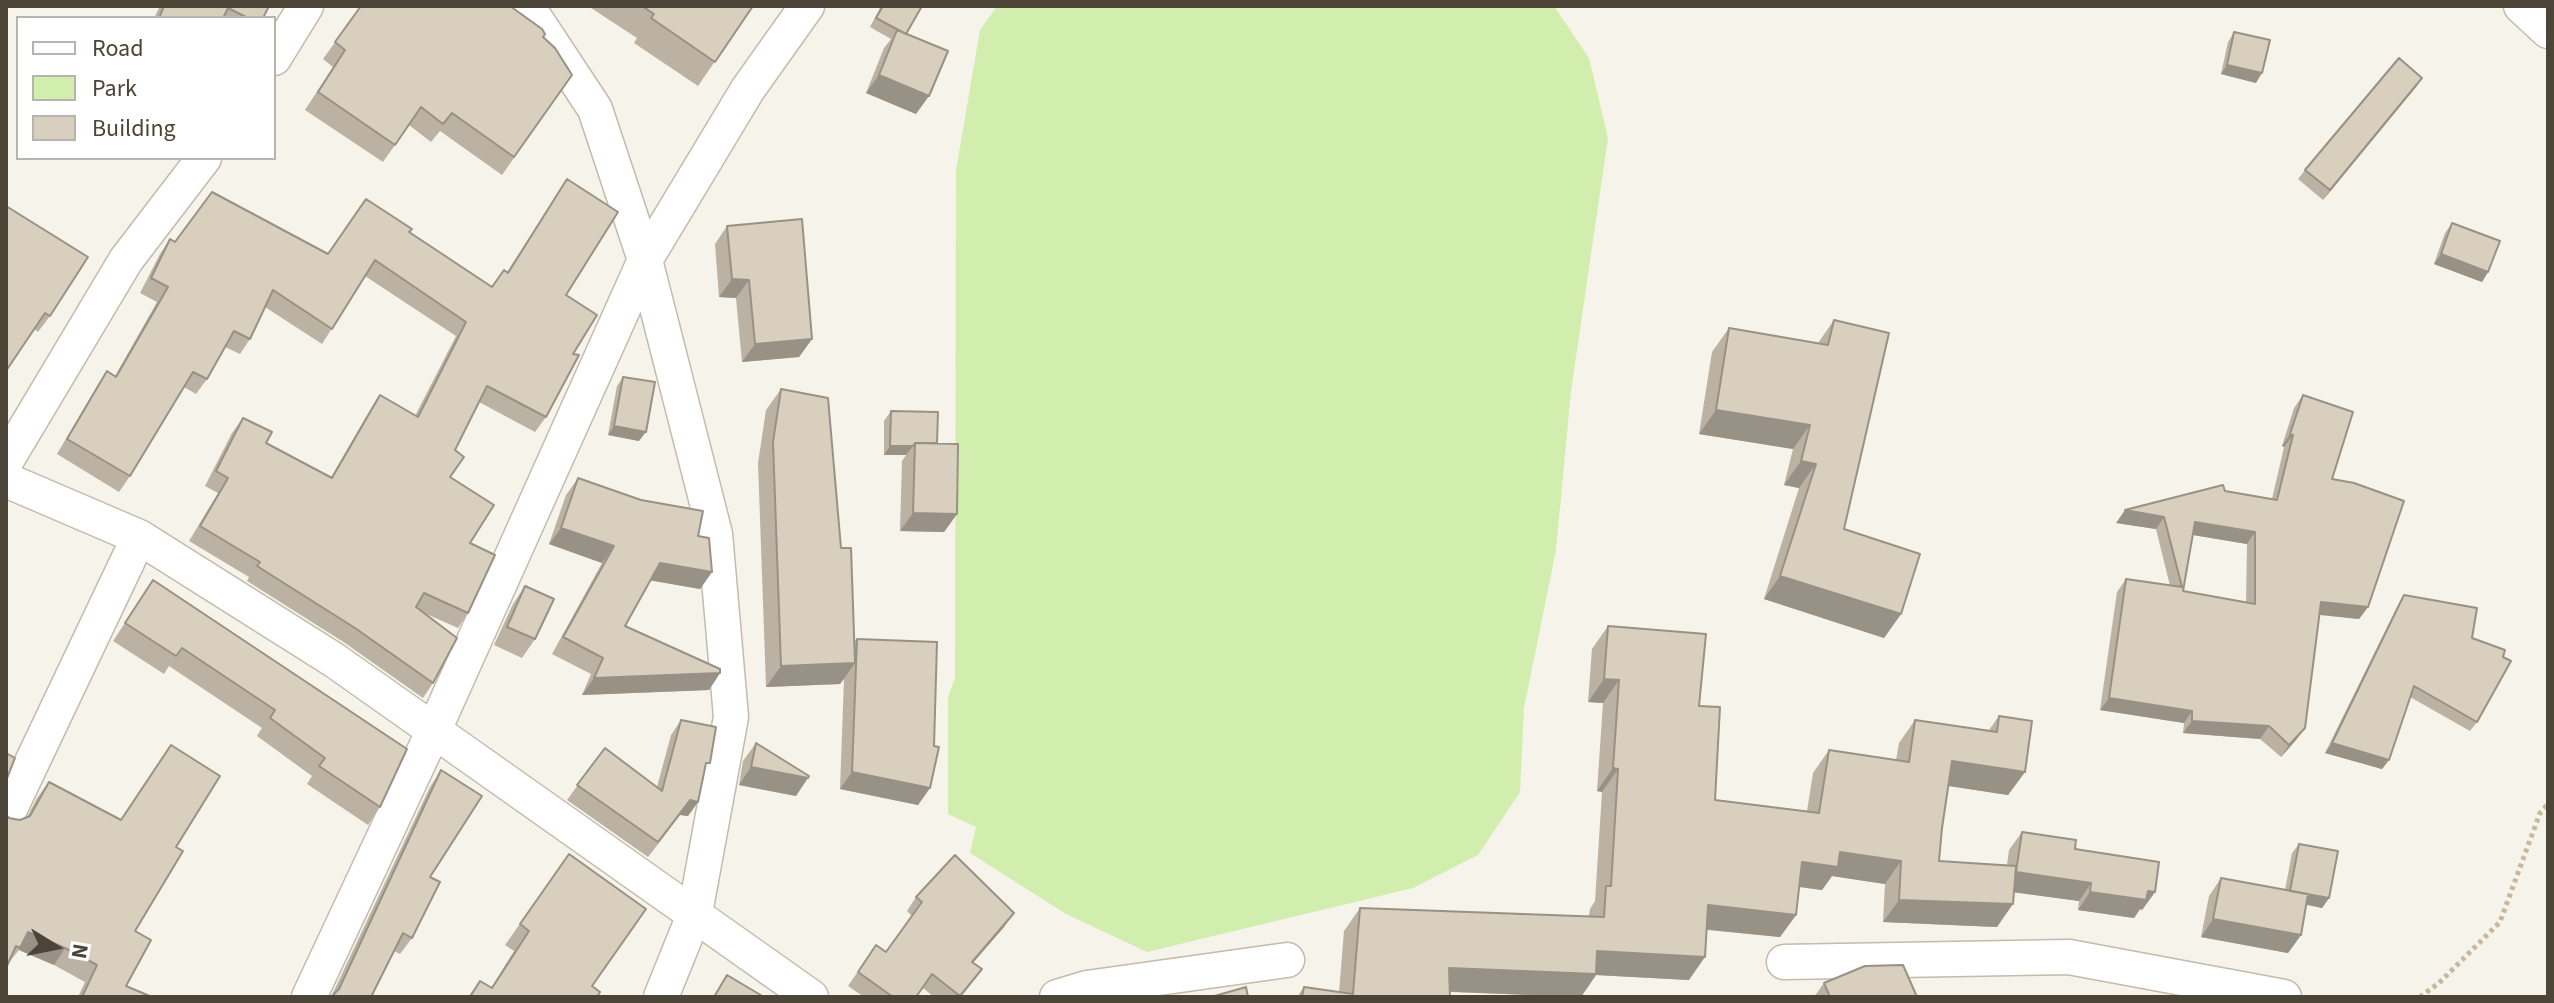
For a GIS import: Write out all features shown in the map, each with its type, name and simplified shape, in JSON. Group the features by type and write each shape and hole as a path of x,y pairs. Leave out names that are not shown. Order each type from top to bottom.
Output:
{"street":[{"path":"276,55 306,6"},
{"path":"527,6 595,109 645,260 715,534 731,717 695,913 661,997"},
{"path":"309,997 434,730 645,260 748,89 807,6"},
{"path":"2521,6 2548,31"},
{"path":"6,461 126,260 202,160"},
{"path":"6,480 139,537 334,660 811,997"},
{"path":"6,817 139,537"},
{"path":"1784,962 2069,957 2284,997"},
{"path":"1057,997 1087,988 1287,960"}],"path":[{"path":"2420,997 2439,983 2500,922 2540,813 2548,804"}],"green space":[{"path":"997,6 1554,6 1589,58 1608,138 1571,391 1556,550 1524,708 1520,792 1478,855 1413,888 1147,952 1066,914 970,853 976,827 948,814 948,697 955,678 956,170 980,30"}],"building":[{"path":"164,6 269,6 264,16 244,16 228,8 224,16 160,16"},
{"path":"361,6 510,6 542,29 543,37 555,48 572,75 514,157 452,113 443,124 421,107 395,145 318,92 345,50 335,42"},
{"path":"642,6 753,6 715,62 651,18 654,14"},
{"path":"883,6 922,6 906,34 876,18"},
{"path":"897,30 948,51 929,96 879,75"},
{"path":"2234,32 2270,40 2262,73 2227,65"},
{"path":"2399,58 2422,78 2330,190 2305,170"},
{"path":"567,179 618,212 566,295 597,315 573,354 579,355 546,417 487,386 455,450 464,457 450,477 494,505 470,543 495,555 468,613 424,593 416,607 457,638 433,683 355,628 257,566 260,562 200,526 228,478 216,471 243,418 272,432 266,443 332,478 380,395 418,417 466,322 375,260 332,329 273,290 250,339 234,331 207,379 193,372 130,476 67,439 107,371 116,377 168,287 151,278 170,239 175,242 212,192 328,254 366,199 412,229 409,232 492,287 504,270 508,273"},
{"path":"6,206 88,257 50,316 45,313 6,371"},
{"path":"802,219 812,339 755,344 749,280 732,279 727,226"},
{"path":"2452,223 2500,241 2488,272 2441,254"},
{"path":"1834,320 1889,333 1844,529 1920,554 1901,614 1780,576 1816,464 1801,461 1810,425 1716,410 1729,328 1828,345"},
{"path":"623,377 655,382 646,432 614,426"},
{"path":"781,389 828,398 841,548 851,548 855,663 781,666 773,442"},
{"path":"2303,395 2353,412 2332,479 2354,483 2404,501 2368,607 2321,602 2305,728 2289,745 2269,726 2192,721 2192,711 2109,698 2126,579 2182,587 2164,517 2125,510 2223,485 2225,491 2277,500 2293,435 2290,434","holes":["2195,522 2255,532 2255,604 2183,591"]},
{"path":"891,411 938,412 937,443 890,446"},
{"path":"915,443 958,444 957,514 913,513"},
{"path":"578,478 641,500 703,511 698,536 709,538 712,572 660,563 625,626 720,669 720,673 594,678 603,658 563,637 614,546 561,528"},
{"path":"153,580 407,749 380,807 319,766 325,758 270,718 275,710 182,648 176,656 125,623"},
{"path":"525,586 554,599 535,639 507,627"},
{"path":"2404,595 2477,608 2472,638 2505,650 2503,657 2511,661 2477,722 2414,686 2389,760 2332,743"},
{"path":"1608,626 1706,634 1699,706 1720,707 1715,800 1819,813 1829,750 1909,762 1915,720 1997,732 1999,716 2032,721 2025,772 1952,761 1942,828 1939,861 2016,866 2013,904 1899,900 1901,861 1840,852 1838,867 1802,862 1796,915 1708,905 1705,957 1597,951 1596,974 1449,968 1450,997 1302,997 1304,987 1353,994 1360,908 1604,917 1606,886 1611,886 1618,769 1613,768 1619,680 1604,679"},
{"path":"857,639 937,642 934,746 939,747 930,788 852,772"},
{"path":"681,720 716,727 710,763 706,763 698,802 690,800 658,842 577,785 605,748 662,791"},
{"path":"756,743 809,776 808,778 751,767"},
{"path":"171,745 220,776 176,847 183,851 135,931 151,940 126,986 152,997 82,997 97,965 28,932 20,948 16,946 6,968 6,815 20,820 30,816 49,782 121,820"},
{"path":"6,753 15,758 6,781"},
{"path":"441,770 482,796 430,877 440,882 412,938 403,933 371,997 331,997 339,989"},
{"path":"2022,832 2076,840 2075,849 2159,862 2155,892 2148,891 2146,900 2090,892 2091,883 2016,872"},
{"path":"2299,844 2338,851 2329,898 2290,891"},
{"path":"569,854 646,909 592,986 600,992 597,997 470,997 480,981 492,988 529,931 520,924"},
{"path":"955,855 1014,913 972,962 982,969 960,996 932,974 916,997 893,997 858,972 876,945 886,952 922,902 916,897"},
{"path":"2221,878 2308,894 2301,935 2213,919"},
{"path":"1903,965 1917,997 1830,997 1824,983 1865,966"},
{"path":"727,975 764,997 714,997"},
{"path":"1246,987 1248,997 1211,997"}]}
